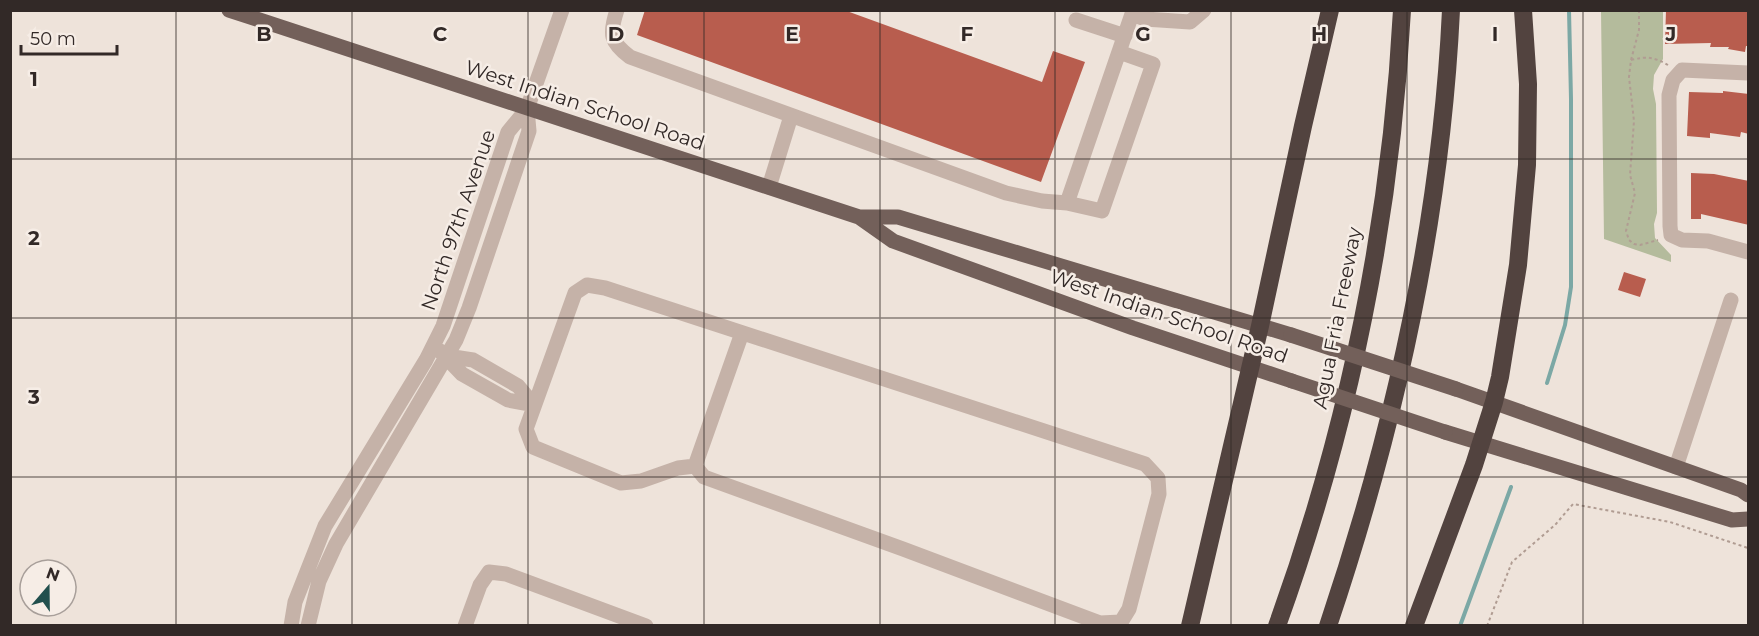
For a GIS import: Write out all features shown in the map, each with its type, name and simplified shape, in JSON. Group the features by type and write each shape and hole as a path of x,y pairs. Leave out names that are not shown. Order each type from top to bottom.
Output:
{"highway":[{"path":"1190,626 1251,367 1330,10"},
{"name":"Agua Fria Freeway","path":"1277,626 1322,484 1340,417 1366,298 1384,193 1397,81 1402,10"},
{"path":"1328,626 1375,475 1411,326 1442,124 1451,10"},
{"path":"1414,626 1494,402 1514,295 1525,196 1529,124 1523,10"}],"main road":[{"name":"West Indian School Road","path":"239,12 859,217 893,241 1133,328 1480,444 1732,520 1749,519"},
{"name":"West Indian School Road","path":"859,217 898,217 1291,335 1494,402 1741,490 1749,495"}],"street":[{"path":"527,109 562,10"},
{"path":"617,10 611,28 615,46 630,57 1006,193 1102,211 1153,64 1119,52"},
{"path":"1067,203 1133,12 1145,19 1190,22 1204,10"},
{"path":"1076,20 1125,36"},
{"path":"1749,73 1682,70 1673,80 1669,95 1670,226 1677,237 1708,241 1749,252"},
{"name":"North 97th Avenue","path":"291,626 295,602 305,572 325,526 433,346 453,301 508,132 527,109"},
{"name":"North 97th Avenue","path":"308,626 319,581 349,520 447,356 469,308 529,131 527,109"},
{"path":"769,187 791,116"},
{"path":"587,285 605,288 1145,464 1158,478 1159,494 1128,609 1121,622 1100,623 704,477 695,466 678,468 641,481 621,483 533,447 526,429 576,293 587,285"},
{"path":"1676,467 1731,300"},
{"path":"695,466 742,333"},
{"path":"433,346 447,356 462,374 508,400 534,405"},
{"path":"305,572 319,581"},
{"path":"465,626 480,585 489,572 506,574 646,626"}],"path":[{"path":"1639,10 1639,30 1631,60 1629,91 1634,121 1630,175 1635,193 1627,223 1627,236 1634,244 1640,245 1677,237"},
{"path":"1631,60 1647,56 1653,57 1682,70"},
{"path":"1487,626 1512,562 1555,525 1573,504 1670,522 1749,548"}],"green space":[{"path":"1601,11 1663,11 1663,59 1654,75 1653,89 1656,104 1657,213 1654,224 1655,238 1671,255 1671,262 1604,239"}],"building":[{"path":"645,10 844,10 1042,82 1053,51 1085,62 1041,182 637,35"},
{"path":"1666,10 1749,10 1749,46 1746,46 1745,52 1728,49 1729,47 1710,47 1711,43 1665,44"},
{"path":"1723,91 1749,94 1749,134 1741,132 1740,137 1710,133 1710,138 1687,136 1689,92 1723,93"},
{"path":"1691,173 1714,174 1749,181 1749,225 1701,214 1701,219 1691,219"},
{"path":"1624,272 1646,279 1640,297 1618,290"}],"waterway":[{"path":"1547,383 1565,325 1571,287 1569,10"},
{"path":"1460,626 1511,487"}]}
